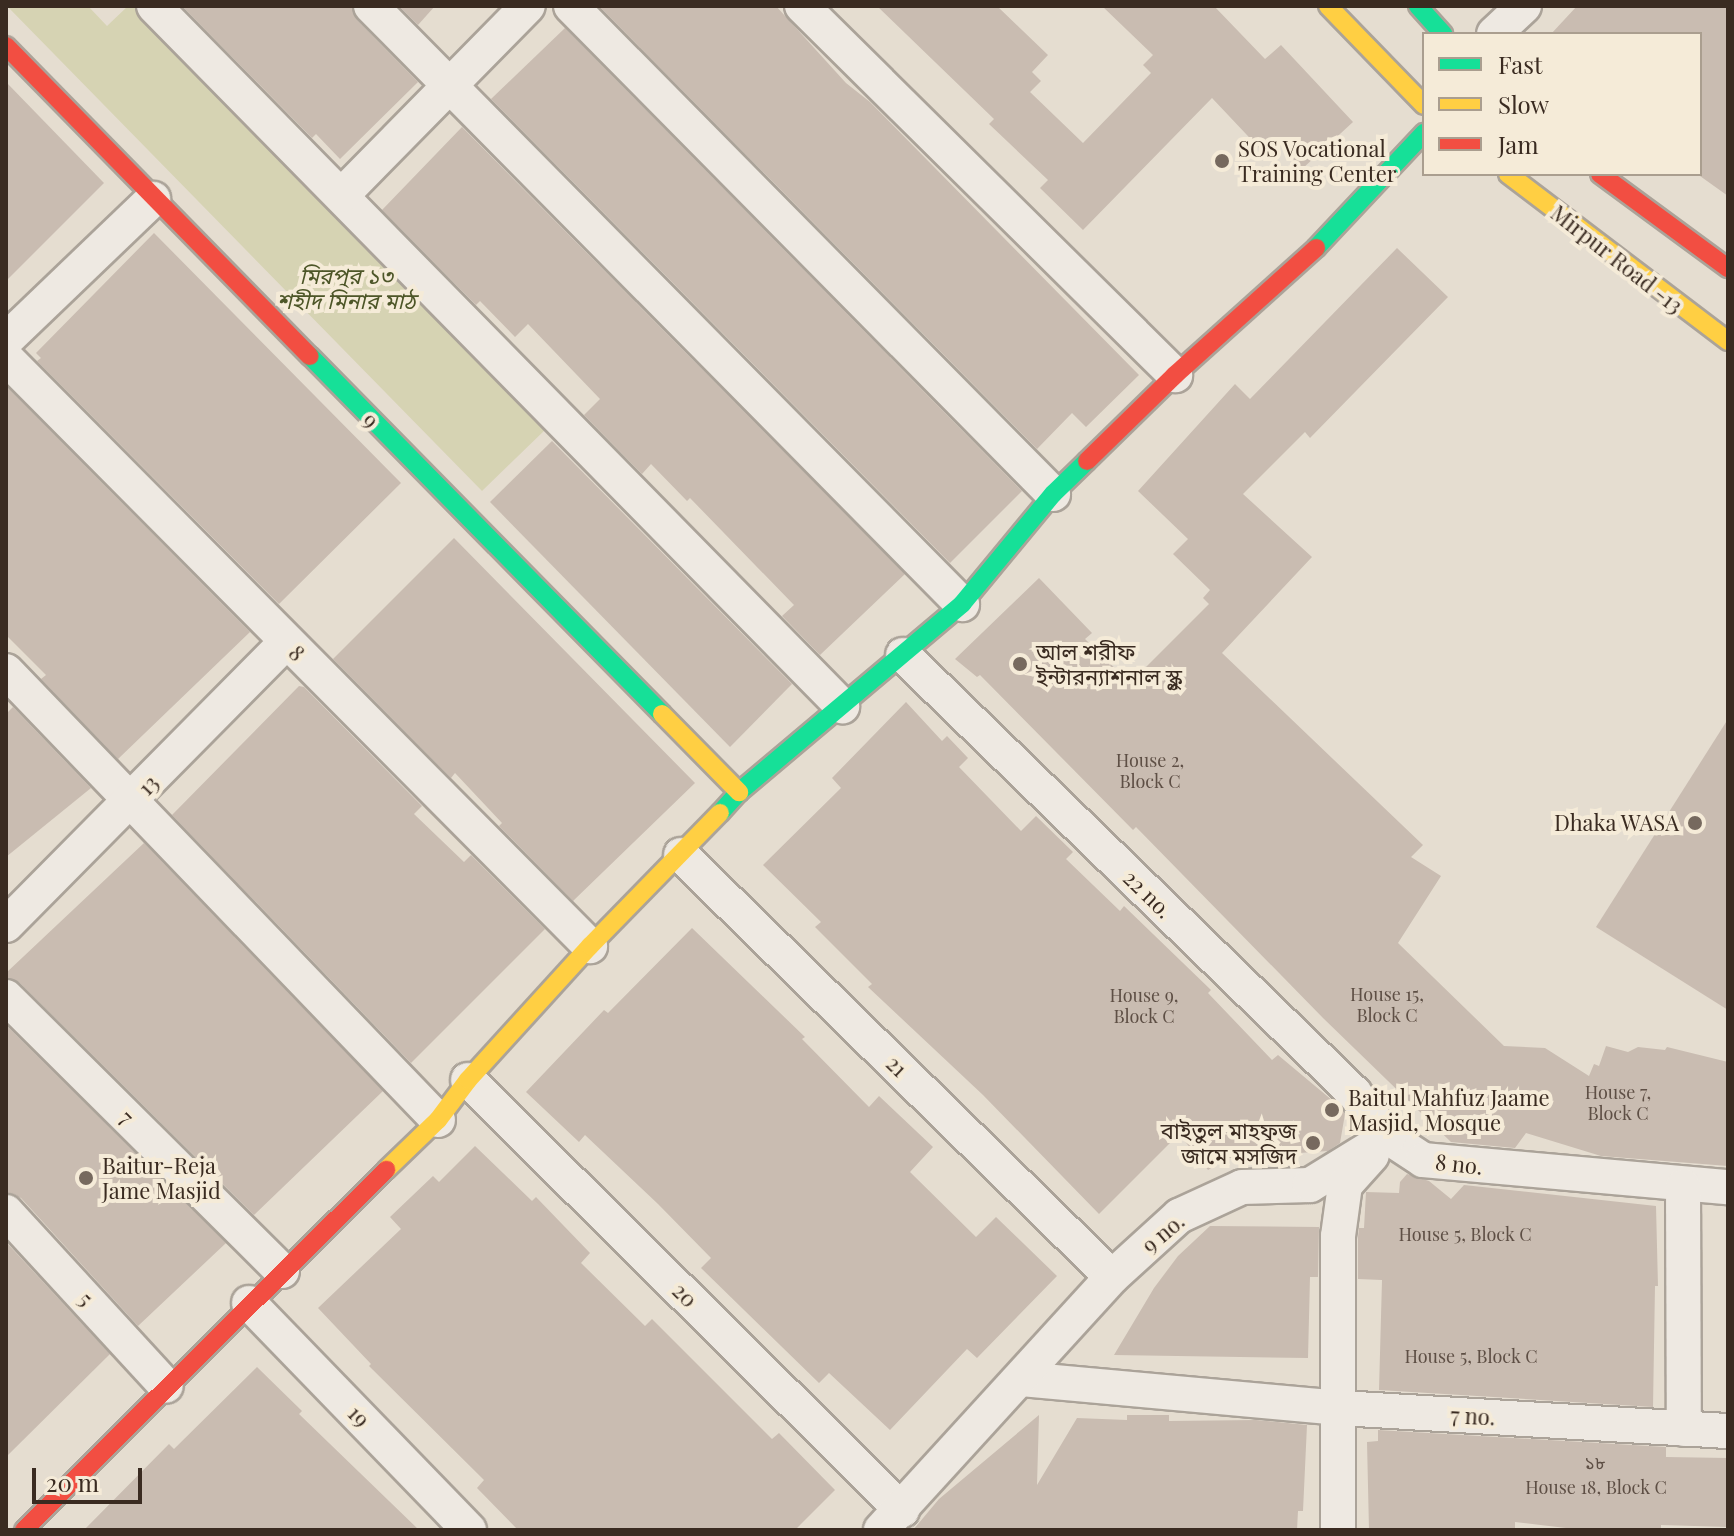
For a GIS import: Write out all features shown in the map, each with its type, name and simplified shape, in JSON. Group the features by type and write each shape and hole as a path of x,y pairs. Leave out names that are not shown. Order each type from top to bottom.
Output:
{"street":[{"path":"154,6 842,706"},
{"path":"371,6 962,604"},
{"path":"342,195 528,6"},
{"path":"571,6 1053,494"},
{"path":"802,6 1175,375"},
{"path":"1328,6 1422,103"},
{"path":"1418,6 1441,32"},
{"path":"1496,32 1524,6"},
{"name":"9","path":"6,46 739,792"},
{"path":"21,1524 438,1120 468,1080 590,946 739,792 962,604 1053,494 1175,375 1314,250 1422,135"},
{"name":"Mirpur Road -13","path":"1511,176 1728,341"},
{"path":"1603,176 1728,268"},
{"path":"6,340 153,199"},
{"name":"8","path":"6,358 590,946"},
{"name":"13","path":"6,925 286,642"},
{"name":"22 no.","path":"903,655 1354,1093 1388,1137"},
{"path":"6,671 438,1120"},
{"name":"21","path":"681,855 1112,1277"},
{"name":"7","path":"6,997 282,1271"},
{"name":"20","path":"468,1080 892,1520"},
{"path":"1338,1530 1338,1236 1345,1185 1388,1137"},
{"name":"8 no.","path":"1388,1137 1423,1160 1683,1186 1728,1187"},
{"name":"9 no.","path":"892,1520 1112,1277 1179,1216 1242,1187 1310,1185 1388,1137"},
{"path":"1683,1186 1684,1429"},
{"name":"5","path":"6,1212 166,1386"},
{"name":"19","path":"249,1303 469,1530"},
{"path":"1022,1379 1340,1408"},
{"name":"7 no.","path":"1340,1408 1728,1431"}],"green space":[{"name":"মিরপুর ১৩ শহীদ মিনার মাঠ","path":"7,6 88,6 107,26 128,6 134,6 547,428 482,491"}],"building":[{"path":"182,6 352,6 357,20 418,82 340,159 316,134 312,138"},
{"path":"399,6 435,6 418,25"},
{"path":"599,6 776,6 846,83 870,102 1139,375 1086,427 1072,413 1037,449"},
{"path":"877,6 997,6 1048,55 1032,72 1041,81 1030,92 1083,143 1151,73 1143,65 1153,55 1102,6 1214,6 1265,59 1281,45 1353,122 1302,169 1276,140 1263,152 1212,98 1083,230 1040,188 1048,180 989,124 994,119"},
{"path":"1577,6 1728,6 1728,196 1700,176 1702,32 1553,32"},
{"path":"565,28 1022,491 950,563 491,99"},
{"path":"6,82 104,183 6,281"},
{"path":"462,127 905,574 820,655 782,616 794,605 690,498 687,501 651,464 642,474 584,415 600,399 528,324 515,337 480,301 476,305 382,210"},
{"path":"154,233 401,483 279,604 37,361 41,358 36,353"},
{"path":"1397,248 1448,297 1310,438 1305,432 1243,494 1312,557 1222,653 1423,845 1411,857 1441,876 1398,943 1504,1046 1545,1048 1589,1076 1594,1064 1599,1066 1606,1046 1628,1052 1638,1047 1665,1050 1667,1047 1728,1062 1728,1166 1601,1156 1526,1133 1515,1148 1451,1142 980,675 977,677 955,659 1039,578 1092,633 1085,639 1130,683 1209,604 1203,598 1210,590 1173,554 1188,539 1138,491 1235,384 1250,399"},
{"path":"8,388 250,632 118,759 41,679 46,675 6,635"},
{"path":"552,441 792,684 730,747 490,502"},
{"path":"454,538 695,783 573,901 499,826 502,823 455,773 451,778 333,659"},
{"path":"299,686 304,687 422,806 414,814 464,862 471,855 545,929 411,1063 172,815"},
{"path":"906,702 942,741 947,736 968,758 959,767 1021,831 1036,816 1073,852 1066,859 1120,911 1124,906 1211,990 1208,993 1272,1060 1278,1055 1339,1106 1345,1114 1340,1143 1328,1151 1228,1158 1208,1170 1179,1134 1099,1214 983,1095 868,987 872,984 815,927 821,922 763,865 841,788 832,778"},
{"path":"13,707 91,788 6,857 6,714"},
{"name":"Dhaka WASA","path":"1728,719 1728,1010 1596,927"},
{"path":"144,843 383,1091 254,1215 20,983 6,978 6,973"},
{"path":"692,928 805,1037 802,1039 869,1107 879,1096 933,1147 910,1172 976,1237 996,1217 1057,1276 977,1358 967,1349 890,1430 829,1373 819,1383 701,1268 711,1258 658,1204 585,1135 579,1142 526,1092 604,1010 608,1013"},
{"name":"Baitur-Reja Jame Masjid","path":"6,1025 226,1243 138,1326 21,1198 6,1193"},
{"path":"475,1146 532,1201 536,1197 590,1253 581,1263 645,1326 652,1319 772,1439 779,1433 835,1490 795,1530 518,1530 477,1488 484,1480 369,1366 371,1364 318,1308 401,1229 390,1217 433,1176 439,1182"},
{"path":"1407,1174 1429,1181 1451,1199 1464,1185 1656,1206 1658,1286 1655,1286 1653,1407 1379,1390 1382,1280 1358,1279 1359,1228 1364,1228 1366,1192 1399,1193 1400,1182"},
{"path":"1210,1226 1319,1227 1318,1277 1310,1277 1308,1358 1114,1355 1154,1288 1178,1256"},
{"path":"6,1242 110,1354 6,1457"},
{"path":"257,1367 302,1411 299,1414 419,1530 84,1530 169,1444 174,1449"},
{"path":"1039,1415 1037,1485 1077,1418 1127,1420 1127,1415 1169,1415 1169,1421 1256,1420 1307,1425 1303,1511 1298,1511 1297,1530 913,1530 939,1499"},
{"path":"1378,1430 1666,1447 1666,1457 1728,1458 1728,1527 1661,1525 1661,1530 1583,1530 1515,1522 1515,1530 1369,1530 1367,1442 1378,1441"}],"traffic: fast":[{"path":"1418,6 1441,32"},
{"path":"1316,248 1422,135"},
{"path":"310,356 662,714"},
{"path":"720,813 739,792 962,604 1053,494 1087,461"}],"traffic: slow":[{"path":"1328,6 1422,103"},
{"path":"1511,176 1728,341"},
{"path":"662,714 739,792"},
{"path":"386,1170 438,1120 468,1080 590,946 720,813"}],"traffic: jam":[{"path":"6,46 310,356"},
{"path":"1603,176 1728,268"},
{"path":"1087,461 1175,375 1316,248"},
{"path":"24,1530 386,1170"}],"place":[{"name":"SOS Vocational Training Center","path":"1222,161"},
{"name":"আল শরীফ ইন্টারন্যাশনাল স্কুল","path":"1020,664"},
{"name":"Dhaka WASA","path":"1695,823"},
{"name":"Baitul Mahfuz Jaame Masjid, Mosque","path":"1332,1110"},
{"name":"বাইতুল মাহফুজ জামে মসজিদ","path":"1313,1143"},
{"name":"Baitur-Reja Jame Masjid","path":"86,1178"}]}
